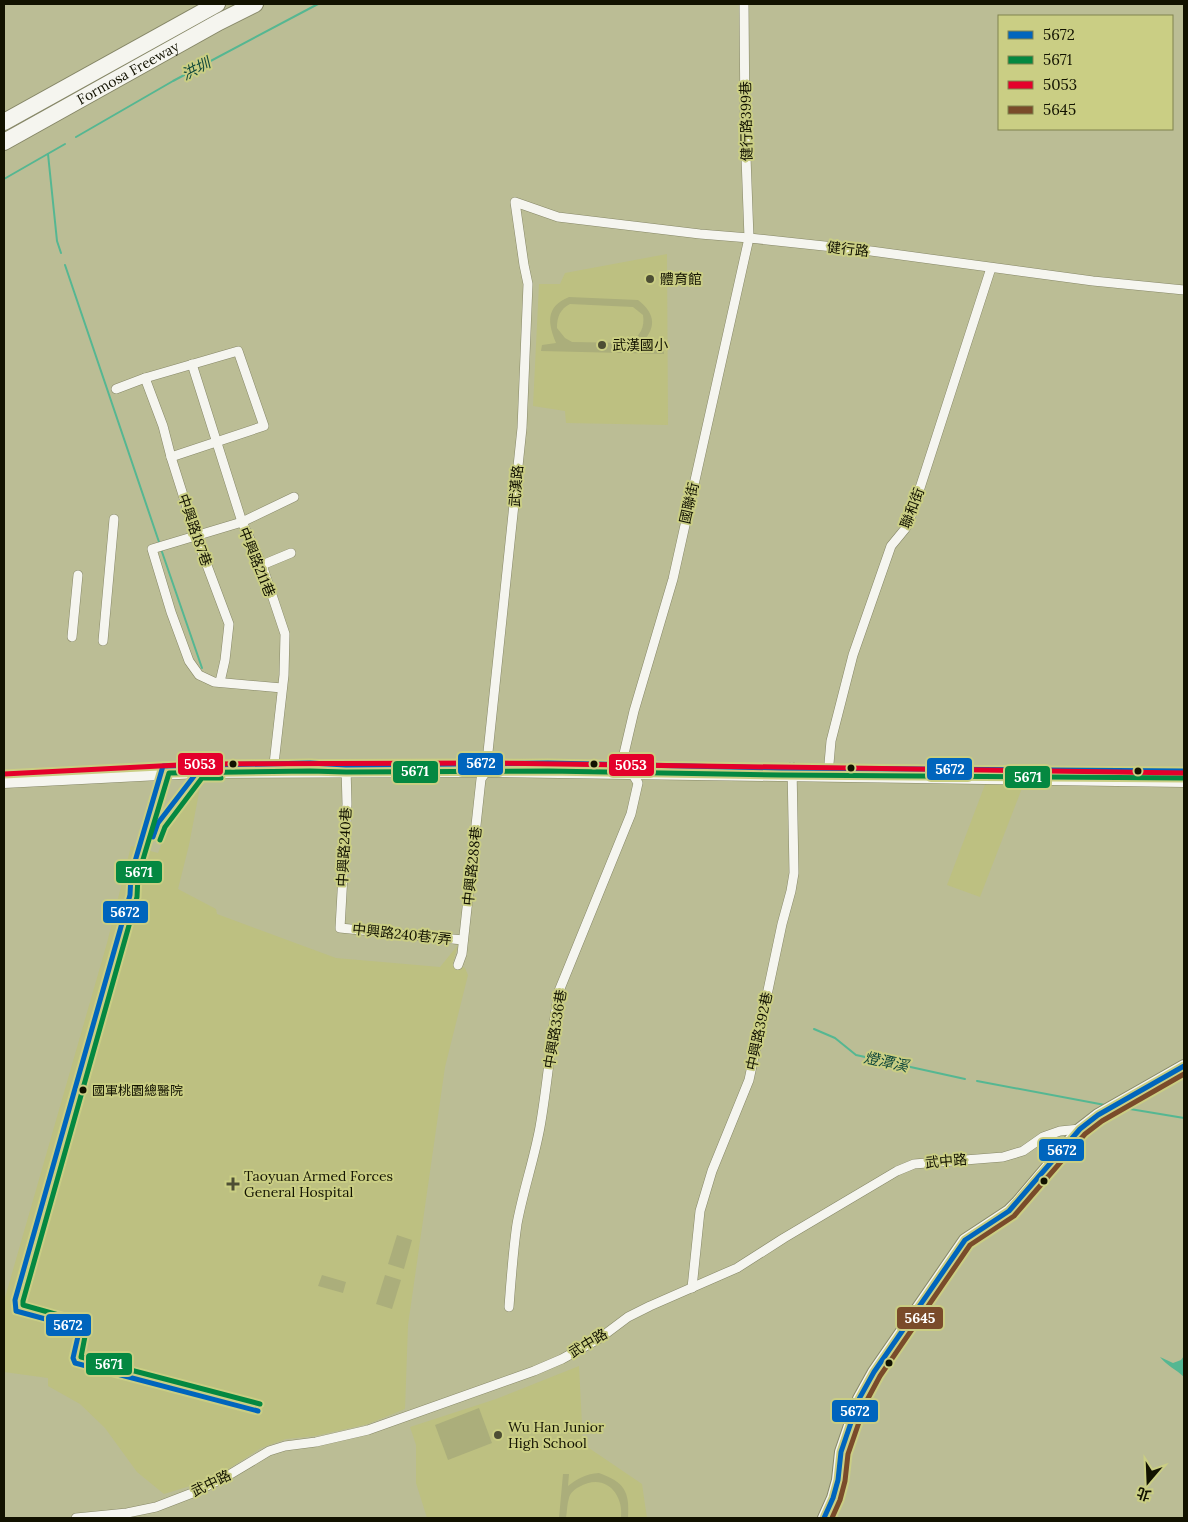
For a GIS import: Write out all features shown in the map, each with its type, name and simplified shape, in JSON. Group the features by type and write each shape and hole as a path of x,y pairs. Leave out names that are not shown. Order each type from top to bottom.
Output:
{"highway":[{"name":"Formosa Freeway","path":"4,122 217,4"},
{"name":"Formosa Freeway","path":"4,142 210,26 255,4"}],"main road":[{"path":"4,773 104,768 274,764 346,768"},
{"path":"4,781 198,771 346,768 629,769 695,765 792,771 1184,771"},
{"path":"828,771 1184,780"}],"street":[{"name":"健行路399巷","path":"744,4 745,130 749,238"},
{"name":"健行路","path":"514,202 558,218 871,251 1094,281 1184,290"},
{"name":"武漢路","path":"489,768 488,752 522,428 528,312 528,284 514,202"},
{"name":"國聯街","path":"629,769 623,758 634,711 673,579 749,238"},
{"name":"聯和街","path":"828,771 831,742 853,655 892,546 909,522 991,268"},
{"path":"116,389 145,378 238,351 264,426 171,457"},
{"name":"中興路211巷","path":"192,364 242,522 262,565 285,634 282,688 274,764"},
{"name":"中興路187巷","path":"145,378 163,426 196,536 228,624 225,660 220,682"},
{"path":"282,688 214,682 199,675 189,661 171,612 158,547 242,522 294,497"},
{"path":"103,641 114,519"},
{"path":"262,565 291,553"},
{"path":"72,637 78,575"},
{"name":"中興路240巷","path":"340,928 347,804 346,768"},
{"name":"中興路288巷","path":"458,965 463,940 481,779 489,768"},
{"name":"中興路336巷","path":"508,1307 517,1224 539,1131 559,991 631,814 638,783 629,769"},
{"name":"中興路392巷","path":"692,1288 700,1211 712,1171 749,1080 778,942 791,891 794,873 792,771"},
{"name":"中興路240巷7弄","path":"340,928 463,940"},
{"path":"824,1518 833,1498 838,1480 841,1452 859,1399 874,1372 965,1240 1018,1202 1080,1129 1098,1115 1184,1066"},
{"name":"武中路","path":"76,1518 156,1508 204,1488 269,1450 368,1430 534,1371 562,1359 600,1338 636,1313 737,1268 897,1171 914,1164 1003,1157 1024,1151 1043,1137 1060,1131 1080,1129"}],"shaded area":[{"name":"武漢國小","path":"667,254 668,425 566,423 565,411 533,406 539,284 560,284 565,273"},
{"path":"569,297 638,300 649,311 652,322 649,333 640,345 664,346 664,354 541,351 542,345 556,343 551,329 550,316 561,301","holes":["570,304 633,307 643,315 643,324 637,337 630,343 572,342 565,338 557,328 560,314"]},
{"name":"Taoyuan Armed Forces General Hospital","path":"202,777 189,845 178,889 216,909 217,914 336,958 440,967 458,945 453,963 465,968 468,975 445,1067 408,1325 405,1409 368,1424 315,1436 286,1439 261,1448 227,1470 190,1486 164,1494 137,1472 105,1428 80,1404 48,1386 48,1378 4,1372 4,1301 107,943 131,846 158,853 174,812"},
{"path":"986,782 1024,783 980,897 947,885"},
{"path":"397,1235 412,1240 404,1269 388,1264"},
{"path":"322,1275 346,1282 343,1293 318,1286"},
{"path":"385,1275 401,1280 392,1309 376,1304"},
{"path":"1184,1356 1184,1377 1160,1357 1173,1363 1181,1360"},
{"name":"Wu Han Junior High School","path":"579,1366 583,1444 642,1484 647,1518 427,1518 416,1483 416,1445 410,1427 496,1399"},
{"path":"479,1408 492,1443 448,1460 435,1425"},
{"path":"599,1473 608,1476 624,1489 628,1501 628,1518 621,1518 621,1509 616,1493 604,1484 597,1482 588,1483 573,1491 568,1500 566,1518 559,1518 563,1474 569,1474 568,1486 582,1477"}],"waterway":[{"name":"洪圳","path":"76,137 173,81 318,4"},
{"name":"洪圳","path":"4,179 65,144"},
{"path":"48,154 57,241 61,253"},
{"path":"65,265 159,542"},
{"path":"161,549 202,668"},
{"name":"燈潭溪","path":"814,1029 835,1038 856,1055 965,1079"},
{"name":"燈潭溪","path":"977,1081 1105,1105"},
{"name":"燈潭溪","path":"1124,1108 1184,1118"}],"transit line":[{"name":"5672","path":"258,1411 75,1363 73,1358 79,1332 75,1327 16,1311 15,1300 130,895 131,875 163,766 310,763 346,765 548,763 781,768 1184,771"},
{"name":"5053","path":"4,774 198,764 497,763 1184,773"},
{"name":"5672","path":"153,837 158,823 198,771 221,771"},
{"name":"5671","path":"260,1404 81,1357 86,1331 80,1321 23,1305 137,897 138,876 169,773 548,771 1184,778"},
{"name":"5671","path":"160,840 165,827 202,778 221,778"},
{"name":"5672","path":"824,1518 833,1498 838,1480 841,1452 859,1399 874,1372 965,1240 1009,1211 1080,1129 1098,1115 1184,1066"},
{"name":"5645","path":"832,1518 840,1500 845,1481 848,1454 866,1402 880,1376 970,1245 1014,1216 1085,1134 1102,1121 1184,1074"}],"place":[{"name":"體育館","path":"650,279"},
{"name":"武漢國小","path":"602,345"},
{"name":"國軍桃園總醫院","path":"83,1090"},
{"name":"Taoyuan Armed Forces General Hospital","path":"233,1184"},
{"name":"Wu Han Junior High School","path":"498,1435"}]}
